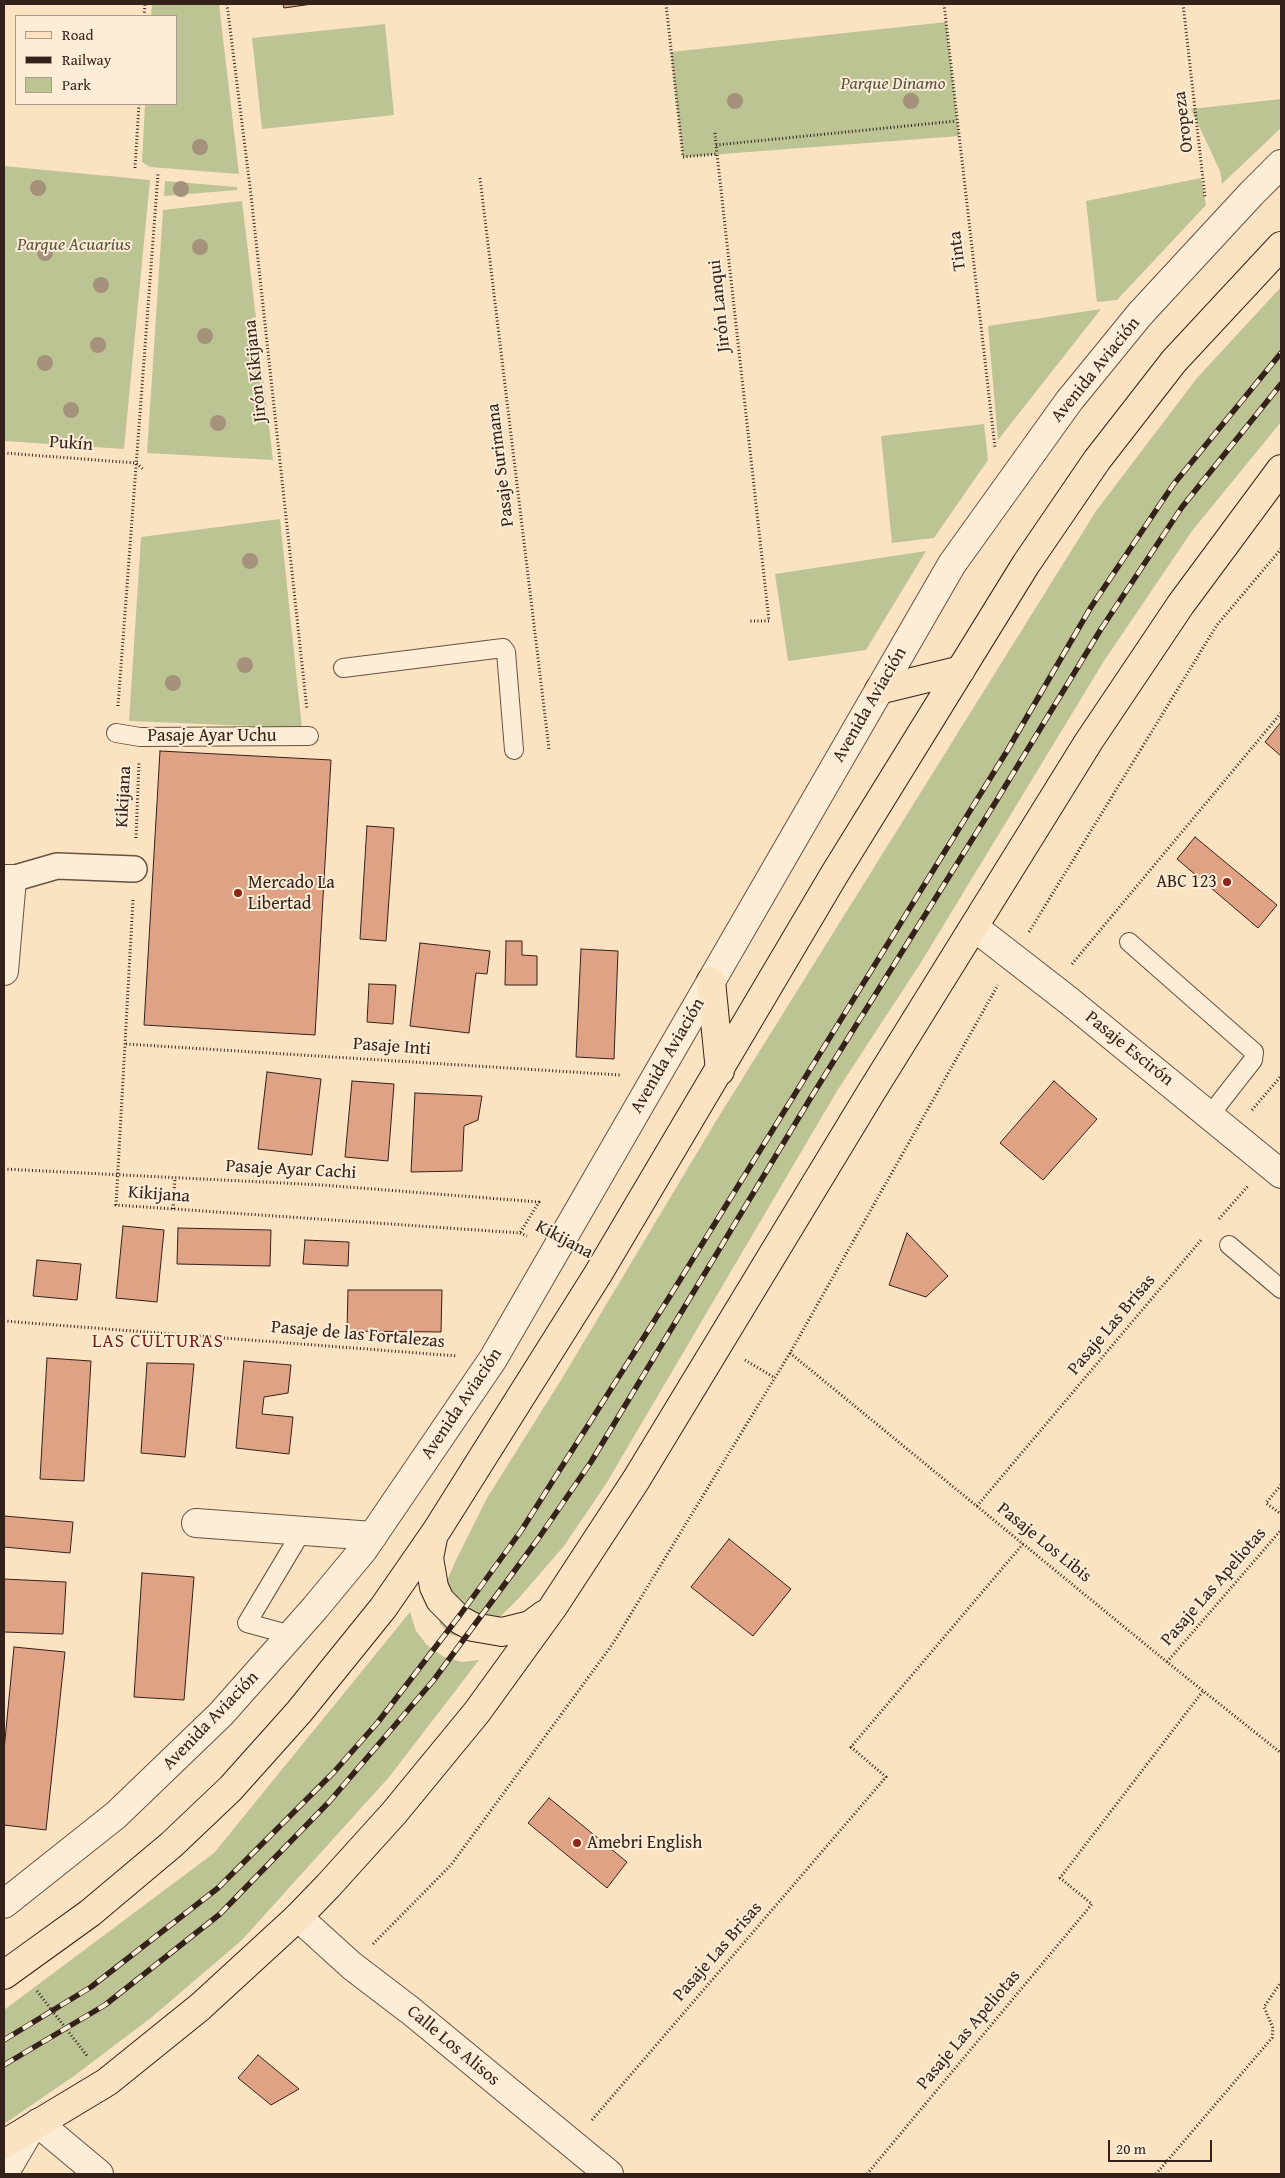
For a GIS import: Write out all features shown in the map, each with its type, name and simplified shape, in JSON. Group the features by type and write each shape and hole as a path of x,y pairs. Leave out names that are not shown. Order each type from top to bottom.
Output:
{"main road":[{"path":"11,1970 90,1913 156,1858 231,1788 271,1745 345,1658 383,1608 437,1530 598,1274 720,1071 834,875 1026,564 1097,460 1174,362 1281,246"},
{"path":"4,2144 107,2082 200,2007 298,1917 394,1813 477,1712 552,1607 636,1480 1089,741 1181,604 1281,468"},
{"path":"879,690 961,670"},
{"path":"711,981 720,1071"},
{"path":"437,1530 431,1543 430,1573 440,1600 460,1620 488,1631 516,1630 536,1621 552,1607"}],"street":[{"name":"Avenida Aviación","path":"4,1904 116,1816 221,1714 291,1635 373,1536 493,1359 952,564 1069,401 1140,314 1281,164"},
{"path":"4,971 8,879 57,866 134,869"},
{"name":"Pasaje Escirón","path":"974,927 1274,1168"},
{"path":"196,1523 373,1536"},
{"name":"Calle Los Alisos","path":"298,1917 352,1966 411,2011 609,2174"},
{"path":"4,2174 34,2125 99,2174"}],"lane":[{"path":"343,668 503,648 506,652 514,750"},
{"name":"Pasaje Ayar Uchu","path":"116,734 140,736 310,736"},
{"path":"1129,942 1254,1052 1254,1060 1210,1115"},
{"path":"1229,1245 1281,1289"},
{"path":"291,1635 247,1623 302,1531"}],"path":[{"name":"Jirón Kikijana","path":"227,4 251,195 310,736"},
{"path":"666,4 683,157 717,154 715,133"},
{"name":"Tinta","path":"944,4 956,121 1001,495"},
{"name":"Oropeza","path":"1183,4 1211,237"},
{"path":"135,168 139,105"},
{"path":"716,145 956,121"},
{"name":"Jirón Lanqui","path":"717,154 769,621 748,621"},
{"path":"116,734 158,174"},
{"name":"Pasaje Surimana","path":"480,178 550,749"},
{"name":"Pukín","path":"4,453 136,462"},
{"path":"136,462 144,470"},
{"path":"352,1966 452,1865 612,1646 790,1353 1014,958 1217,625 1281,549"},
{"path":"1052,988 1281,714"},
{"name":"Kikijana","path":"140,736 126,1044 116,1205 520,1233 557,1250"},
{"name":"Pasaje Inti","path":"126,1044 656,1077"},
{"path":"1232,1134 1281,1076"},
{"path":"1216,1224 1274,1168"},
{"name":"Pasaje Ayar Cachi","path":"4,1169 332,1186 539,1202 520,1233"},
{"path":"173,1210 175,1178"},
{"name":"Pasaje Las Brisas","path":"977,1506 1203,1239"},
{"name":"Pasaje de las Fortalezas","path":"4,1321 493,1359"},
{"name":"Pasaje Los Libis","path":"790,1353 1281,1753"},
{"name":"Pasaje Las Apeliotas","path":"1281,1486 1266,1504 1281,1514"},
{"name":"Pasaje Las Apeliotas","path":"1167,1662 1281,1530"},
{"name":"Pasaje Las Brisas","path":"572,2144 886,1777 851,1747 1023,1544"},
{"name":"Pasaje Las Apeliotas","path":"867,2174 1092,1904 1060,1878 1203,1691"},
{"path":"11,1970 107,2082"},
{"path":"1156,2174 1272,2038 1273,2028 1264,2007 1281,1982"}],"green space":[{"path":"152,4 219,4 239,174 150,167 142,162 145,105 178,105 178,15 151,15"},
{"name":"Parque Dinamo","path":"946,22 959,136 683,157 671,52"},
{"path":"385,24 394,115 262,129 252,38"},
{"path":"1281,99 1281,128 1222,184 1220,171 1191,109"},
{"name":"Parque Acuarius","path":"4,166 150,180 124,449 4,441"},
{"path":"1201,178 1206,205 1117,300 1097,302 1086,201"},
{"path":"165,181 237,187 237,190 164,196"},
{"path":"242,201 273,460 147,453 163,210"},
{"path":"1281,287 1281,422 1192,531 1104,661 920,964 837,1091 606,1484 564,1546 519,1598 484,1633 468,1638 451,1635 440,1624 436,1606 456,1560 487,1498 561,1380 716,1121 1096,511 1197,378"},
{"path":"1101,309 998,440 988,326"},
{"path":"984,424 988,460 934,538 892,543 881,436"},
{"path":"280,519 302,728 129,721 141,537"},
{"path":"926,551 866,650 788,661 775,574"},
{"path":"410,1612 416,1631 427,1645 444,1657 462,1662 479,1660 390,1776 242,1940 152,2017 74,2076 4,2124 4,2010 214,1853"}],"building":[{"path":"283,4 312,4 284,8"},
{"path":"1281,722 1281,756 1265,742"},
{"name":"Mercado La Libertad","path":"160,751 331,760 315,1035 144,1025"},
{"path":"367,826 394,828 386,941 360,939"},
{"name":"ABC 123","path":"1195,837 1277,905 1258,928 1177,859"},
{"path":"506,941 522,941 522,955 537,956 537,985 505,985"},
{"path":"420,943 490,951 487,974 476,973 469,1033 410,1026"},
{"path":"581,949 618,951 614,1059 576,1057"},
{"path":"369,984 396,985 393,1024 367,1022"},
{"path":"267,1072 321,1079 312,1155 258,1149"},
{"path":"352,1081 394,1084 388,1161 345,1157"},
{"path":"1054,1081 1097,1119 1043,1180 1000,1143"},
{"path":"415,1093 482,1096 478,1120 464,1126 462,1171 411,1172"},
{"path":"123,1226 164,1230 157,1302 116,1298"},
{"path":"178,1228 271,1230 270,1266 177,1264"},
{"path":"907,1233 948,1276 926,1297 889,1285"},
{"path":"305,1240 349,1242 348,1266 303,1264"},
{"path":"37,1260 81,1264 77,1300 33,1296"},
{"path":"348,1290 442,1290 441,1332 347,1331"},
{"path":"47,1358 91,1361 84,1481 40,1479"},
{"path":"244,1361 291,1365 288,1393 264,1397 262,1414 293,1417 289,1454 236,1448"},
{"path":"147,1363 194,1364 185,1457 141,1453"},
{"path":"4,1516 73,1522 70,1553 4,1547"},
{"path":"729,1539 791,1589 753,1636 691,1587"},
{"path":"142,1573 194,1577 184,1700 134,1697"},
{"path":"4,1579 66,1582 63,1634 4,1632"},
{"path":"14,1647 65,1652 46,1830 4,1825 4,1750"},
{"name":"Amebri English","path":"549,1798 627,1862 607,1888 528,1823"},
{"path":"258,2055 299,2089 271,2105 238,2078"}],"railway":[{"path":"4,2040 91,1987 218,1888 334,1772 378,1722 460,1615 521,1531 670,1296 1007,751 1091,607 1173,485 1281,353"},
{"path":"4,2065 105,2005 220,1914 329,1802 433,1681 538,1539 591,1462 810,1099 1101,629 1182,507 1281,384"}],"place":[{"name":"ABC 123","path":"1227,882"},
{"name":"Mercado La Libertad","path":"238,893"},
{"name":"Amebri English","path":"577,1843"}],"district":[{"name":"LAS CULTURAS","path":"158,1342"}]}
